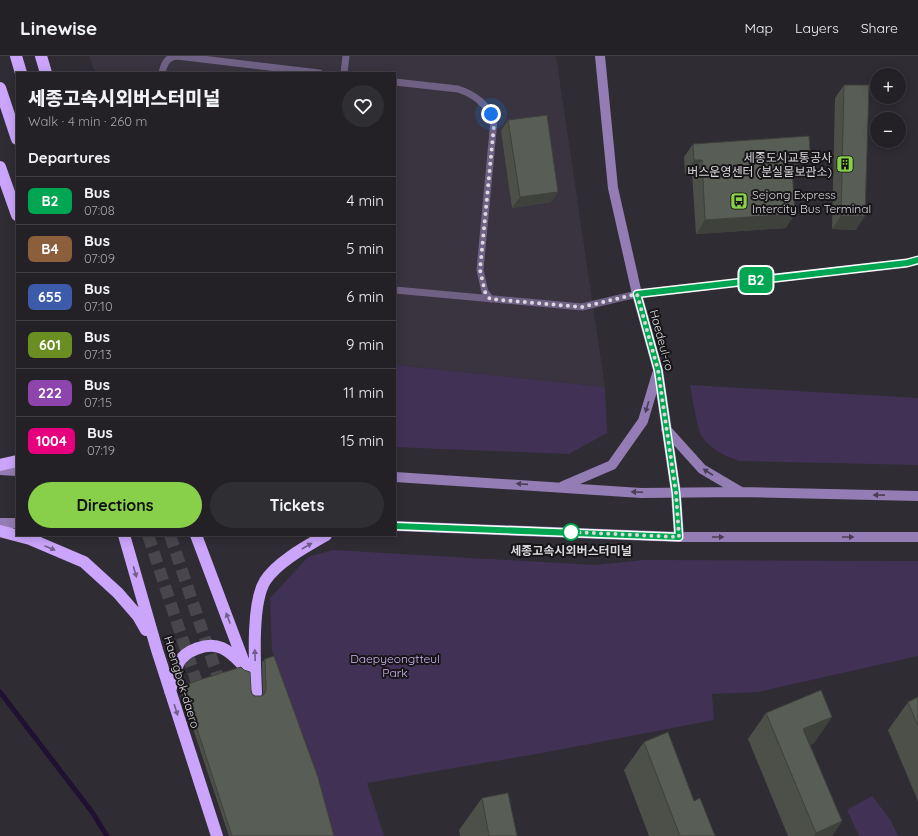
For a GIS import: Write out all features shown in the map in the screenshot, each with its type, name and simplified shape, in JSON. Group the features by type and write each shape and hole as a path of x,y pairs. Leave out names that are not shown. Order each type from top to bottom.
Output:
{"highway":[{"path":"16,56 21,72"},
{"path":"41,56 46,72"},
{"path":"0,88 16,136"},
{"path":"0,167 16,212"},
{"path":"0,465 16,461"},
{"path":"0,531 16,535"},
{"path":"19,536 30,539 84,562 118,593 138,616 157,650"},
{"name":"Haengbok-daero","path":"124,536 157,650 216,836"},
{"path":"170,692 178,663 184,656 194,649 205,646 220,647 232,654 246,668 196,536"},
{"path":"256,694 254,640 259,596 265,581 274,571 300,550 324,536"}],"street":[{"name":"Haedeul-ro","path":"600,56 613,188 637,294 658,370 676,493 679,537"},
{"path":"561,487 612,465 642,421 658,370"},
{"path":"666,429 702,468 741,492"},
{"path":"0,470 16,471"},
{"path":"396,476 641,493 741,492 918,496"},
{"path":"0,523 16,523"},
{"path":"396,526 679,537 918,537"}],"lane":[{"path":"162,72 166,61 177,56 311,72"},
{"path":"344,72 346,56"},
{"path":"396,82 458,89 467,92 472,94 487,107 494,120 480,270 485,292 490,299"},
{"path":"396,290 582,307 637,294 918,261"}],"shaded area":[{"path":"89,56 556,56 605,387 396,365 396,72 95,72"}],"green space":[{"path":"396,365 605,387 607,433 569,454 396,447"},
{"path":"690,385 918,398 918,465 739,461 713,448 704,440 699,431"},
{"name":"Daepyeongtteul Park","path":"333,550 595,565 644,560 918,561 918,656 758,692 712,694 714,720 542,753 367,783 384,836 331,836 319,792 272,650 270,598 308,557"},
{"path":"872,796 890,819 898,836 859,836 847,810"}],"building":[{"path":"844,85 869,85 865,216 841,216"},
{"path":"547,115 558,192 520,197 508,120"},
{"name":"Sejong Express Intercity Bus Terminal","path":"809,136 810,151 791,152 795,214 705,220 702,160 694,160 693,144"},
{"path":"274,656 318,777 334,836 232,836 183,686 241,667 250,672 252,694 255,696 262,696 266,689 265,659"},
{"path":"821,690 832,717 803,729 842,821 816,833 766,713"},
{"path":"918,697 918,726 908,702"},
{"path":"668,732 694,801 700,798 715,836 680,836 644,742"},
{"path":"508,793 517,836 489,836 482,798"}],"waterway":[{"path":"0,692 92,812 107,836"}],"tunnel":[{"path":"148,536 201,695"},
{"path":"170,536 222,689"}],"bus line":[{"name":"B2","path":"396,526 679,537 676,493 658,370 637,294 907,263 918,260"}],"place":[{"name":"세종도시교통공사 버스운영센터 (분실물보관소)","path":"845,164"},
{"name":"Sejong Express Intercity Bus Terminal","path":"739,201"},
{"name":"세종고속시외버스터미널","path":"571,532"}],"route":[{"path":"491,114 494,120 494,125 480,270 481,280 485,292 490,299 582,307 637,294 658,370 676,493 679,537 571,532"}]}
